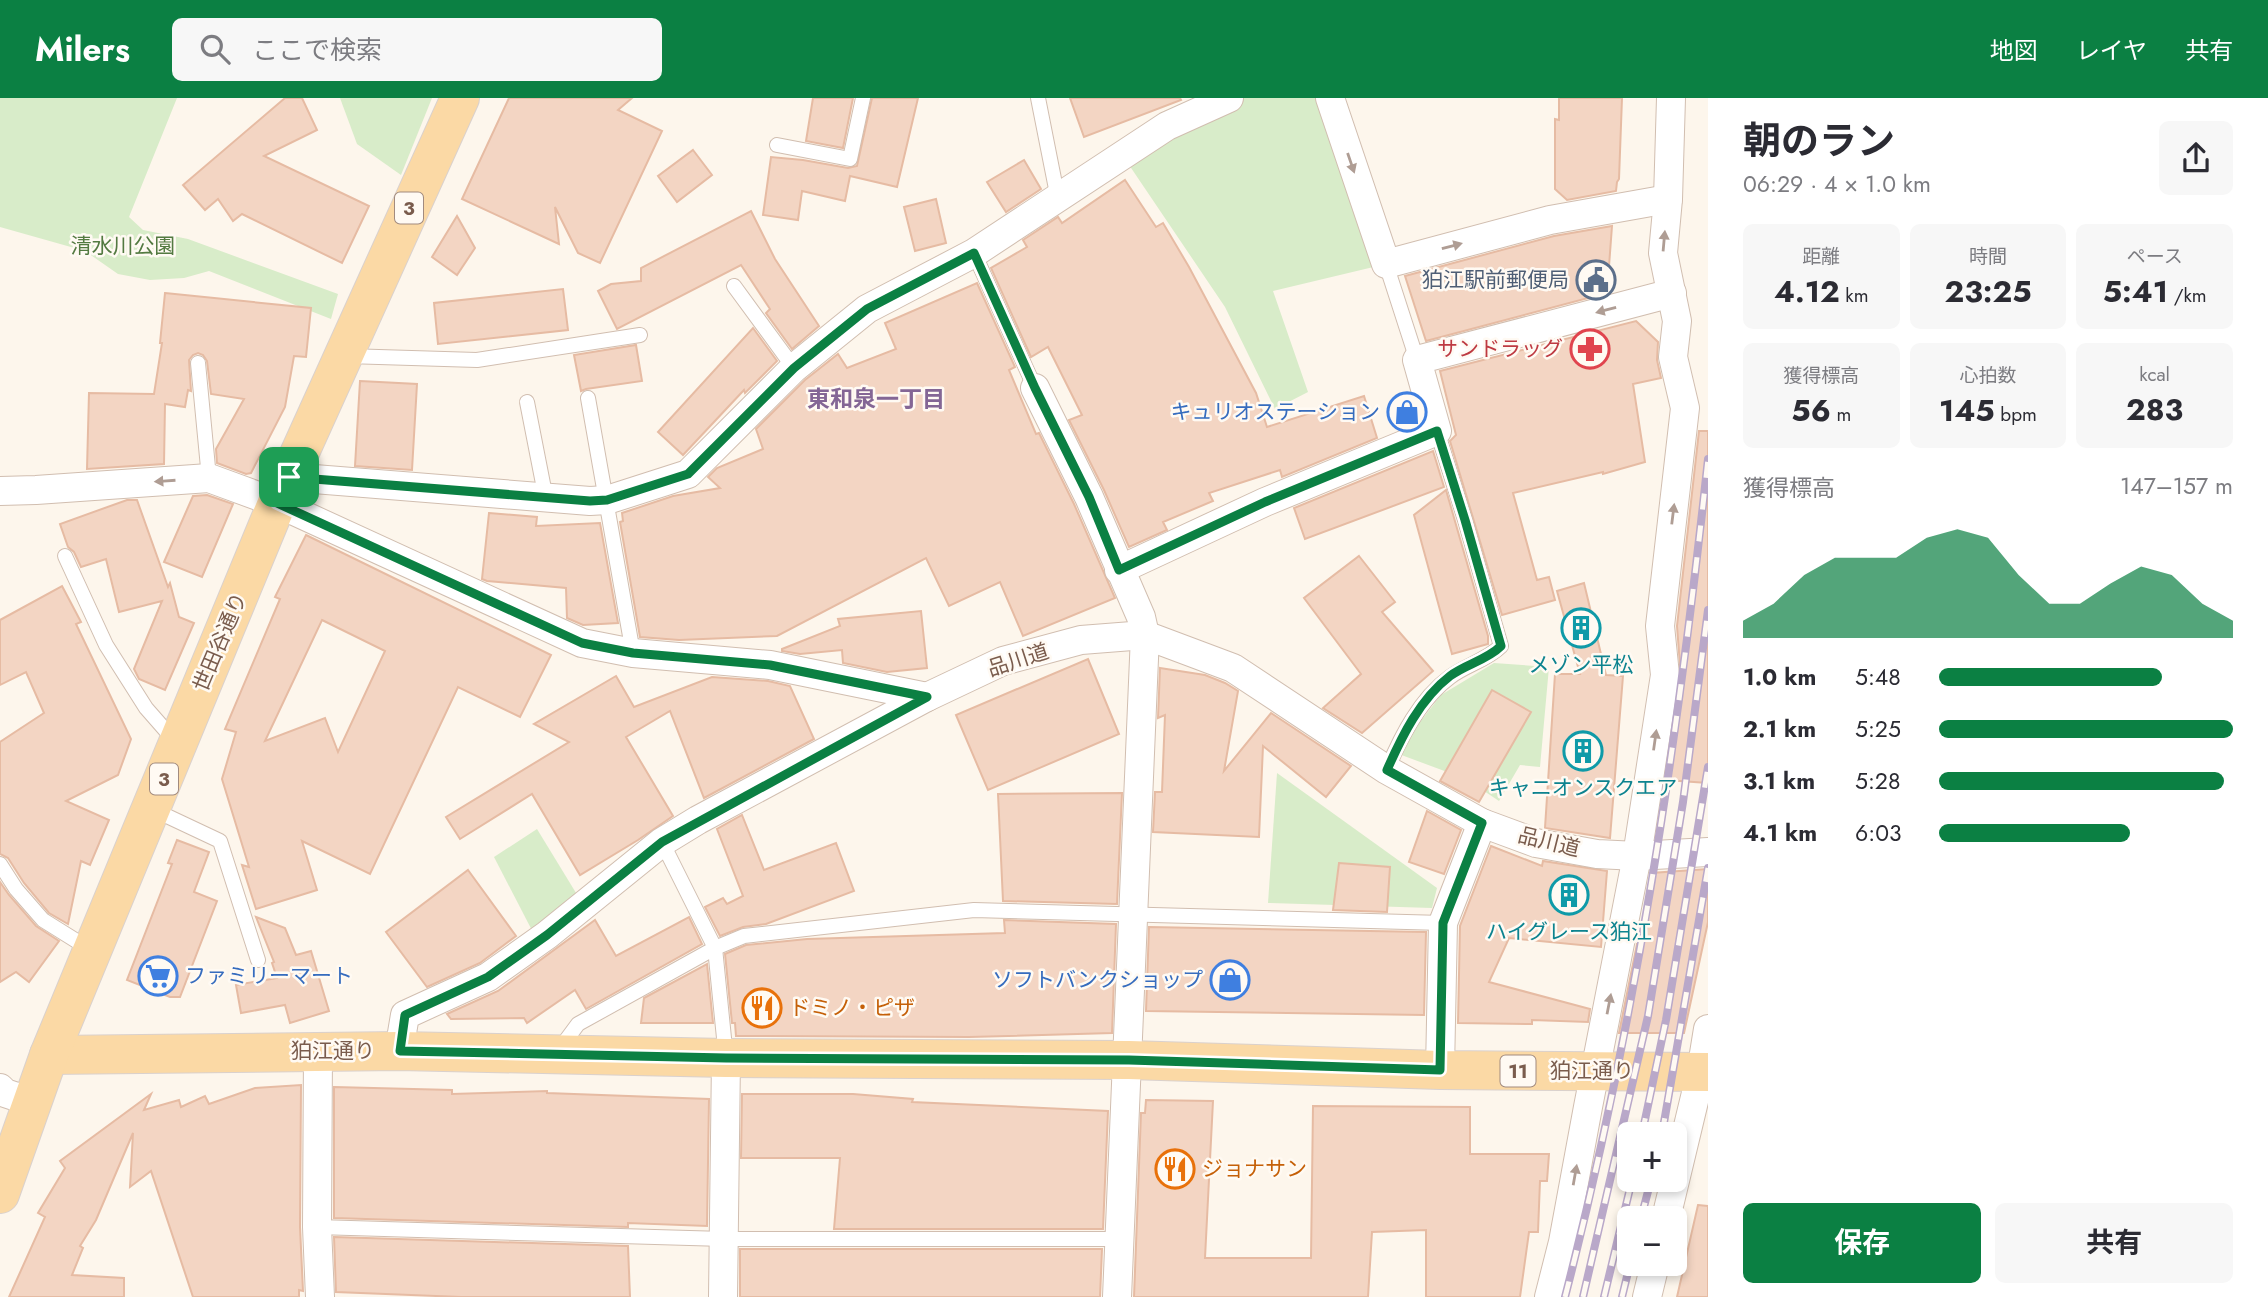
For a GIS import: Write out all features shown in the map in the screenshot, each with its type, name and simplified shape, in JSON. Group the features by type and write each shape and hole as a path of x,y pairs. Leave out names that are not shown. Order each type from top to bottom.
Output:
{"main road":[{"name":"世田谷通り","path":"0,1194 16,1095 49,1055 283,490 460,98"},
{"name":"狛江通り","path":"49,1055 400,1051 726,1058 1129,1060 1440,1070 1705,1072"}],"street":[{"path":"0,491 209,478 283,490 607,500 688,474 794,368 867,309 974,253 1167,126 1229,98"},
{"path":"1330,98 1386,264 1550,220 1668,199"},
{"path":"1549,1297 1563,1242 1637,856 1665,675 1660,626 1685,408 1673,357 1676,321 1663,253 1668,199 1671,98"},
{"path":"1119,570 1265,502 1437,431 1417,360 1672,293"},
{"path":"1035,388 1089,497 1146,635 1117,1297"},
{"path":"283,490 582,643 633,653 770,665 927,697"},
{"name":"品川道","path":"400,1051 405,1015 488,977 547,935 662,842 927,697 1003,661 1081,640 1146,635 1233,668 1387,770 1482,823 1536,843 1597,854 1637,856 1708,852"},
{"path":"1440,1070 1443,923 1482,823"},
{"path":"1669,1206 1705,1072 1708,1030"},
{"path":"317,1051 317,1227 320,1297"},
{"path":"723,1297 726,1058"},
{"path":"1647,1297 1652,1276"}],"lane":[{"path":"777,145 850,159 863,98"},
{"path":"1038,98 1058,199"},
{"path":"974,253 1035,388"},
{"path":"1386,264 1417,360"},
{"path":"734,286 794,368"},
{"path":"343,356 477,360 640,335"},
{"path":"198,363 209,478"},
{"path":"587,398 633,653"},
{"path":"527,402 546,499"},
{"path":"1387,770 1401,737 1436,690 1451,676 1494,653 1501,646 1437,431"},
{"path":"65,556 106,645 146,708 177,744"},
{"path":"152,809 220,841 258,960"},
{"path":"662,842 715,948 726,1058"},
{"path":"0,864 16,889 43,920 92,951"},
{"path":"555,1054 578,1024 715,948 744,936 974,910 1443,923"},
{"path":"317,1227 724,1239 1120,1240"}],"green space":[{"name":"清水川公園","path":"0,98 177,98 129,217 143,230 188,239 338,294 331,319 209,271 184,278 150,280 118,274 85,251 0,227"},
{"path":"340,98 432,98 401,175 357,144"},
{"path":"1229,98 1330,98 1386,264 1273,291 1308,392 1275,409 1225,307 1123,156"},
{"path":"1494,663 1549,667 1540,767 1520,765 1499,801 1466,779 1396,753 1441,695"},
{"path":"1277,773 1437,888 1432,908 1268,903"},
{"path":"537,829 584,906 538,942 494,857"}],"building":[{"path":"285,98 302,98 317,130 264,156 369,206 342,263 242,214 233,221 218,199 205,210 183,185"},
{"path":"509,98 632,98 618,110 662,131 600,263 578,253 555,207 559,244 462,199"},
{"path":"813,98 853,98 843,148 806,141"},
{"path":"872,98 918,98 897,187 850,176 845,201 802,191 798,220 763,215 771,157 848,168 857,166"},
{"path":"1070,98 1180,98 1181,100 1084,137"},
{"path":"1559,98 1622,98 1619,179 1616,191 1567,200 1555,189 1555,119 1559,120"},
{"path":"693,150 712,175 677,202 658,176"},
{"path":"1024,160 1041,189 1006,212 987,182"},
{"path":"1125,180 1156,227 1163,223 1189,267 1256,393 1267,427 1364,396 1377,438 1282,477 1280,470 1209,493 1213,501 1163,522 1167,530 1129,547 1069,420 1082,415 1048,347 1031,357 991,268 1027,247 1023,240 1058,217 1062,223"},
{"path":"936,199 946,243 915,251 904,207"},
{"path":"751,211 775,259 819,326 792,349 766,313 770,309 741,265 617,329 598,291 611,284 641,281 641,268"},
{"path":"457,216 475,248 457,275 432,257"},
{"path":"1612,226 1607,293 1426,341 1405,276 1554,236"},
{"path":"977,283 1015,367 1009,370 1036,434 1039,433 1074,504 1115,598 1023,636 1000,582 949,606 926,558 777,636 679,640 640,637 620,522 623,521 622,513 673,496 720,488 708,477 717,468 763,449 756,429 805,380 838,354 847,368 896,349 885,323"},
{"path":"563,289 568,330 438,344 434,303"},
{"path":"165,293 311,308 306,357 294,356 285,407 251,473 246,474 217,463 216,449 244,399 211,394 207,361 198,353 189,360 191,391 188,390 185,407 165,404 164,464 87,469 89,393 154,394 162,343"},
{"path":"1636,321 1658,342 1657,360 1661,378 1633,384 1645,462 1513,493 1537,580 1549,577 1555,600 1502,615 1450,441 1456,435 1440,371"},
{"path":"753,328 777,361 745,393 744,390 683,455 658,432"},
{"path":"636,345 642,381 581,391 574,355"},
{"path":"360,381 417,384 412,470 355,466"},
{"path":"1699,431 1708,431 1708,783 1666,780 1681,678 1677,626"},
{"path":"1433,451 1444,487 1305,539 1294,508"},
{"path":"1446,490 1488,636 1488,644 1452,654 1414,515"},
{"path":"207,495 233,504 202,577 164,562 193,496"},
{"path":"127,500 137,500 168,587 170,583 179,617 194,623 165,690 139,679 134,669 162,601 119,612 106,559 81,567 74,552 68,547 60,524"},
{"path":"489,513 537,517 536,526 600,523 618,623 583,625 567,618 566,588 482,579"},
{"path":"306,535 551,655 520,717 458,687 370,874 302,841 317,890 256,909 242,865 249,867 222,779 236,732 225,729 280,599 275,597","holes":["322,620 385,651 338,752 325,718 265,741"]},
{"path":"1359,556 1395,602 1382,612 1433,671 1362,733 1323,708 1361,674 1304,598"},
{"name":"キャニオンスクエア","path":"1584,583 1606,675 1623,676 1610,838 1545,828 1555,674 1580,674 1557,591"},
{"path":"62,586 81,622 76,624 131,739 118,775 66,801 109,820 90,865 81,861 68,924 49,913 24,883 8,858 0,854 0,742 44,713 26,672 0,685 0,620"},
{"path":"921,611 927,668 887,672 843,663 842,650 800,654 782,651 840,626 838,619"},
{"path":"1088,659 1119,734 988,790 956,715"},
{"path":"1160,668 1205,675 1238,691 1224,771 1271,713 1351,766 1326,797 1263,746 1259,837 1153,832 1155,792 1162,792 1165,715 1158,718"},
{"path":"616,676 634,707 712,677 768,681 790,686 814,739 704,798 670,711 626,737 673,816 580,875 532,794 460,839 446,817 569,742 534,724"},
{"path":"1492,690 1531,712 1479,802 1440,781"},
{"path":"1122,793 1117,904 1003,901 998,794"},
{"path":"1427,811 1461,830 1444,874 1409,862"},
{"path":"742,815 764,870 836,843 854,891 766,924 743,927 720,936 705,907 723,898 727,904 743,896 717,829"},
{"path":"177,840 209,852 194,892 217,901 180,997 170,997 127,980 172,864 168,863"},
{"path":"1491,846 1542,866 1543,861 1607,871 1601,947 1509,938 1489,982 1590,1009 1588,1022 1532,1020 1532,1024 1458,1023 1460,926"},
{"path":"1339,863 1390,867 1387,912 1333,910"},
{"path":"1708,869 1708,922 1684,1033 1619,1033 1637,944 1640,944 1651,873"},
{"path":"468,870 516,936 480,963 427,987 386,932"},
{"path":"0,882 36,926 59,941 29,982 16,972 0,982"},
{"path":"256,917 285,928 296,955 311,951 329,1011 290,1023 285,1005 241,1013 236,985 277,978 272,963 274,962"},
{"path":"689,917 702,944 586,1009 575,990 527,1023 524,1018 451,1019 447,1014 498,991 595,920 616,956"},
{"path":"1004,920 1116,924 1112,1033 969,1037 736,1036 735,1023 732,1023 725,954 746,945 807,939 1005,933"},
{"path":"1149,927 1426,932 1424,1015 1146,1011"},
{"path":"707,964 713,1023 641,1023 644,998"},
{"path":"301,1085 300,1227 303,1291 299,1290 299,1297 193,1297 151,1171 130,1187 133,1133 96,1220 80,1246 83,1248 72,1275 124,1278 124,1297 9,1297 45,1217 38,1213 65,1168 60,1161 151,1094 144,1110 179,1100 181,1107 205,1096 209,1104 255,1088"},
{"path":"334,1087 452,1090 452,1094 547,1091 709,1099 707,1226 628,1223 628,1227 334,1218"},
{"path":"742,1094 853,1094 913,1099 912,1102 1108,1111 1103,1229 834,1229 840,1158 741,1158"},
{"path":"1146,1100 1213,1101 1205,1258 1311,1258 1313,1106 1470,1107 1470,1154 1549,1154 1547,1181 1540,1181 1538,1232 1529,1232 1520,1297 1426,1297 1426,1230 1372,1232 1368,1297 1134,1297 1141,1113 1145,1113"},
{"path":"1698,1205 1708,1206 1708,1297 1677,1297 1682,1276 1687,1276 1687,1253"},
{"path":"334,1237 628,1246 630,1297 461,1297 336,1292"},
{"path":"740,1249 1102,1249 1100,1297 740,1297"}],"railway":[{"path":"1565,1297 1613,1090 1652,880 1683,670 1708,459"},
{"path":"1583,1297 1648,1016 1683,802 1708,610"},
{"path":"1645,1122 1666,1020 1708,767"},
{"path":"1664,1122 1708,868"},
{"path":"1604,1297 1629,1192"},
{"path":"1644,1206 1648,1192"},
{"path":"1622,1297 1627,1276"}],"place":[{"name":"狛江駅前郵便局","path":"1596,280"},
{"name":"サンドラッグ","path":"1590,349"},
{"name":"キュリオステーション","path":"1407,412"},
{"name":"メゾン平松","path":"1581,628"},
{"name":"キャニオンスクエア","path":"1583,751"},
{"name":"ハイグレース狛江","path":"1569,895"},
{"name":"ファミリーマート","path":"158,976"},
{"name":"ソフトバンクショップ","path":"1230,980"},
{"name":"ドミノ・ピザ","path":"762,1008"},
{"name":"ジョナサン","path":"1175,1169"}],"district":[{"name":"東和泉一丁目","path":"876,399"}],"route":[{"path":"974,253 1035,388 1089,497 1119,570 1265,502 1437,431 1501,646 1494,653 1451,676 1436,690 1401,737 1387,770 1482,823 1443,923 1440,1070 1129,1060 726,1058 400,1051 405,1015 488,977 547,935 662,842 927,697 770,665 633,653 582,643 277,503 289,477 590,501 607,500 688,474 794,368 867,309 974,253"}]}
